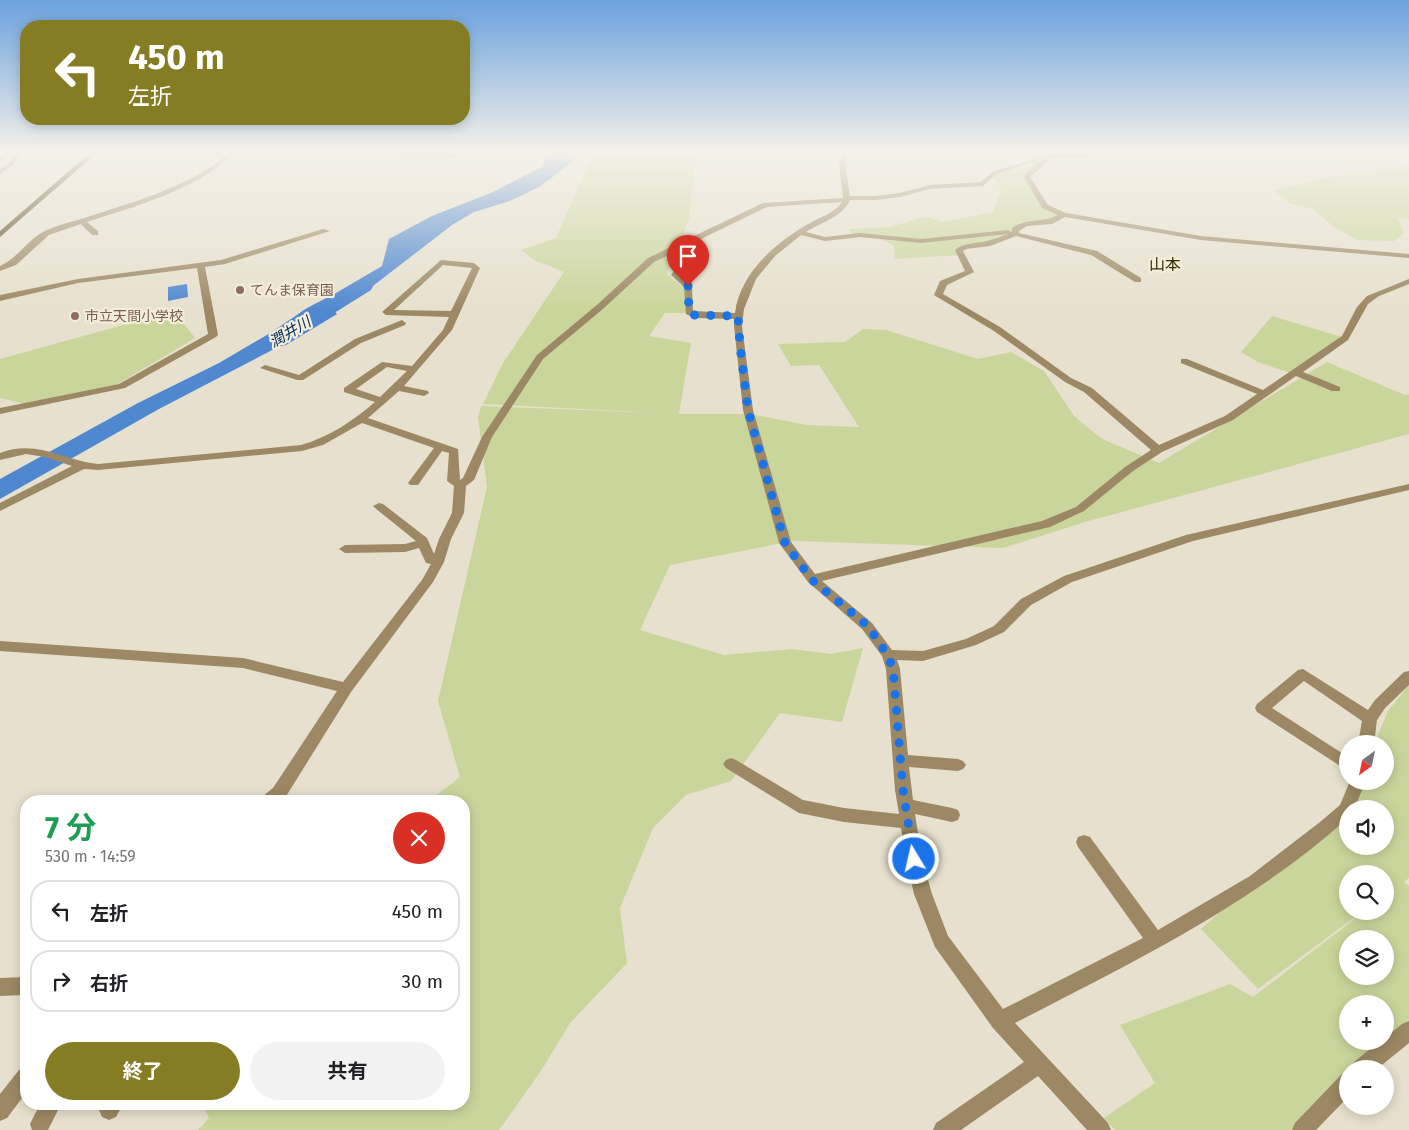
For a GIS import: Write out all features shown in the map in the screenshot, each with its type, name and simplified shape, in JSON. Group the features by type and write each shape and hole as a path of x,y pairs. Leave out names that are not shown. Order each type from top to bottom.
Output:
{"main road":[{"path":"0,235 36,204"}],"street":[{"path":"0,269 14,263 46,233 133,204"},
{"path":"361,419 454,451 453,481 460,484 468,480 488,436 540,357 594,313 651,260 766,206 792,204"},
{"path":"843,204 838,211 772,252 753,275 744,290 738,316 748,410 771,493 785,543 812,580 868,626 888,656 893,669 900,760 914,859 923,894 941,941 1000,1021 1101,1130"},
{"path":"1044,204 1064,215 1202,238 1409,256"},
{"path":"1064,215 1048,222 1028,223 1015,232 987,244 964,247 959,250 970,272 943,283 938,295 997,328 1068,380 1088,390 1158,450"},
{"path":"82,221 95,233"},
{"path":"0,298 78,281 201,265 252,254 326,231"},
{"path":"800,233 826,238 860,235 922,241 1015,232 1094,253 1138,280"},
{"path":"669,250 672,260 680,268 675,274 688,286 689,312 694,315 738,316"},
{"path":"0,457 13,452 39,450 80,466 107,466 302,448 319,443 361,419 396,388 447,330 476,268 474,265 441,262 386,312 453,314"},
{"path":"0,411 122,386 212,335 201,265"},
{"path":"812,580 1046,524 1080,510 1129,469 1158,450 1229,418 1345,338 1351,332 1361,308 1368,299 1409,281"},
{"path":"265,368 300,378 341,350 402,323"},
{"path":"1184,361 1264,394"},
{"path":"382,400 348,390 385,364 413,369"},
{"path":"1295,372 1336,389"},
{"path":"396,388 424,393"},
{"path":"414,483 441,445"},
{"path":"0,508 80,466"},
{"path":"276,795 346,688 427,582 438,562 445,539 458,513 460,484"},
{"path":"888,656 923,656 970,642 999,629 1026,602 1068,579 1190,538 1409,487"},
{"path":"380,506 424,543 430,560 438,562"},
{"path":"345,549 405,548 424,543"},
{"path":"0,646 243,663 346,688"},
{"path":"1339,759 1262,708 1303,674 1370,719"},
{"path":"1367,735 1370,719 1380,704 1409,676"},
{"path":"900,760 958,765"},
{"path":"731,764 799,806 844,815 908,822"},
{"path":"1000,1021 1156,940 1256,881 1326,828 1346,809 1354,790"},
{"path":"905,805 952,815"},
{"path":"1084,842 1156,940"},
{"path":"0,987 20,986"},
{"path":"1372,1060 1409,1031"},
{"path":"942,1130 1040,1063"},
{"path":"0,1111 20,1085"},
{"path":"1302,1130 1339,1091"},
{"path":"40,1124 48,1110"}],"green space":[{"path":"571,204 691,204 689,219 667,274 684,288 689,313 665,313 649,336 691,343 679,414 750,414 807,425 859,427 819,365 791,366 778,344 845,342 863,329 886,330 978,359 1011,352 1044,371 1074,416 1102,439 1159,463 1327,362 1405,395 1409,394 1409,434 1085,522 1003,548 793,541 670,565 640,630 724,655 792,649 831,654 863,648 842,722 780,713 731,781 686,795 653,828 620,908 627,963 570,1023 541,1071 499,1130 198,1130 209,1118 205,1110 470,1110 470,795 437,795 460,777 438,701 487,487 478,417 481,406 660,413 483,404 503,363 564,272 534,260 521,250 556,238"},
{"path":"996,204 1044,204 1064,215 1032,222 1002,239 959,250 961,255 895,259 894,246 873,235 852,234 849,229 891,227 927,217 943,222 993,212"},
{"path":"1292,204 1409,204 1409,219 1397,217 1404,233 1394,241 1357,240 1334,227 1313,209"},
{"path":"174,311 195,338 116,385 25,404 0,398 0,359"},
{"path":"1272,316 1345,338 1290,373 1258,362 1241,352"},
{"path":"1409,685 1409,878 1404,882 1409,886 1409,1020 1394,1033 1394,995 1339,995 1339,1050 1374,1050 1362,1060 1339,1060 1339,1079 1291,1130 1115,1130 1104,1118 1155,1083 1120,1025 1230,984 1253,997 1339,931 1339,985 1394,985 1394,930 1340,930 1353,920 1394,920 1394,865 1339,865 1339,920 1351,920 1258,989 1201,929 1339,806 1339,855 1394,855 1394,800 1346,800 1355,790 1394,790 1394,735 1378,735 1388,711"}],"water":[{"path":"463,204 501,204 474,212 452,225 369,289 331,307 337,314 286,345 278,347 159,409 0,499 0,479 138,403 219,363 272,332 307,308 382,266 389,239 432,216"},
{"path":"187,284 188,297 168,301 168,287"}],"waterway":[{"name":"潤井川","path":"301,326 365,286"}],"place":[{"name":"てんま保育園","path":"240,290"},
{"name":"市立天間小学校","path":"75,316"}],"district":[{"name":"山本","path":"1165,264"}],"route":[{"path":"688,286 689,312 694,315 738,316 748,410 785,543 812,580 868,626 888,656 893,669 903,790 914,859"}]}
